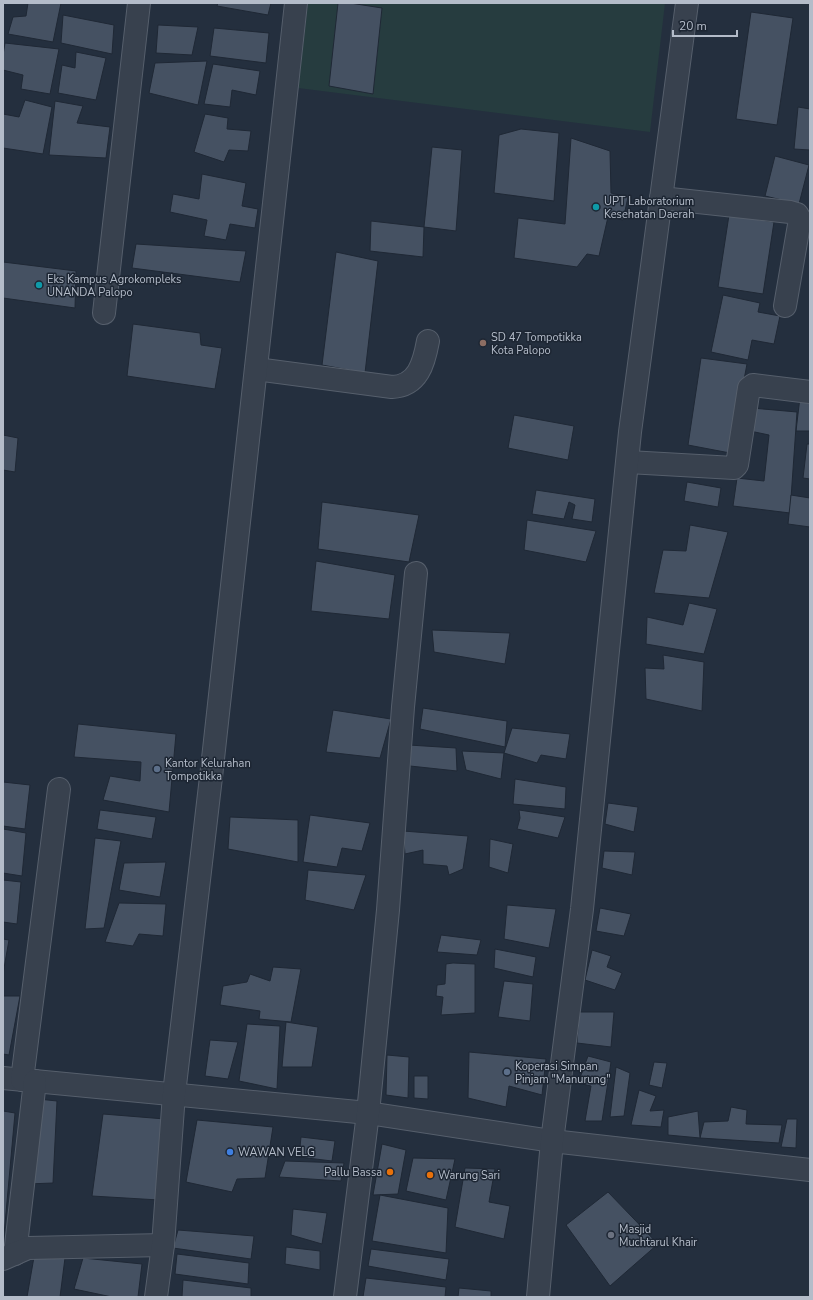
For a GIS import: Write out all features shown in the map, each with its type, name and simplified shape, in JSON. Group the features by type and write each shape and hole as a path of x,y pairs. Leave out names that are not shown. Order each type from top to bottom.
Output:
{"street":[{"path":"104,313 139,3"},
{"path":"156,1297 163,1245 174,1094 213,761 296,3"},
{"path":"538,1297 552,1141 582,909 630,432 687,3"},
{"path":"661,198 797,214 800,219 785,306"},
{"path":"256,369 392,387 399,386 408,383 415,377 426,354 428,341"},
{"path":"628,462 734,468 737,465 749,388 753,385 810,392"},
{"path":"345,1297 368,1113 388,910 403,707 416,573"},
{"path":"59,789 20,1080 9,1257 28,1248 163,1245"},
{"path":"20,1080 368,1113 552,1141 810,1170"}],"green space":[{"path":"308,3 665,3 650,132 298,88"}],"building":[{"path":"28,3 61,3 53,42 8,34 13,17 26,16"},
{"path":"218,3 271,3 268,15 217,6"},
{"path":"338,3 350,3 382,8 373,94 329,86"},
{"path":"751,12 793,18 777,125 736,119"},
{"path":"63,15 114,25 112,54 61,43"},
{"path":"158,25 198,27 192,55 156,53"},
{"path":"214,28 269,33 266,63 210,56"},
{"path":"5,43 59,49 50,94 21,89 23,75 3,70"},
{"path":"76,52 106,58 96,100 58,93 62,65 75,68"},
{"path":"207,61 198,105 149,93 155,63"},
{"path":"213,64 260,71 256,95 232,90 230,107 204,104"},
{"path":"25,100 52,107 43,154 3,148 3,114 19,117"},
{"path":"55,101 83,106 77,123 110,127 106,158 49,155"},
{"path":"798,107 810,109 810,150 794,149"},
{"path":"205,114 228,118 227,129 251,131 248,151 229,150 224,162 194,152"},
{"path":"521,129 559,133 554,201 494,193 499,135"},
{"name":"UPT Laboratorium Kesehatan Daerah","path":"571,138 610,151 611,193 628,197 623,220 608,217 599,256 587,254 577,267 514,258 518,218 565,224"},
{"path":"432,147 462,150 456,231 424,227"},
{"path":"775,156 809,165 799,204 765,196"},
{"path":"202,174 246,183 242,206 258,209 255,228 230,224 226,240 204,236 207,220 170,212 173,194 199,199"},
{"path":"729,215 774,222 763,294 718,287"},
{"path":"371,221 424,227 423,257 370,251"},
{"path":"136,244 246,251 240,282 132,268"},
{"path":"336,252 378,261 365,373 322,365"},
{"name":"Eks Kampus Agrokompleks UNANDA Palopo","path":"3,262 76,271 75,308 3,298"},
{"path":"723,295 760,303 758,312 780,316 774,344 752,340 748,360 711,352"},
{"path":"133,324 200,333 201,345 222,348 215,389 127,376"},
{"path":"701,358 747,364 730,453 688,445"},
{"path":"800,397 810,398 810,431 796,431"},
{"path":"752,408 797,412 790,513 733,506 737,478 764,481 769,435 750,431"},
{"path":"514,415 574,426 568,460 508,448"},
{"path":"3,435 18,438 15,472 3,470"},
{"path":"807,444 810,444 810,479 803,478"},
{"path":"687,482 721,488 718,507 684,501"},
{"path":"536,490 595,499 592,522 572,519 575,505 569,502 564,519 532,514"},
{"path":"791,495 810,498 810,527 788,524"},
{"path":"322,502 419,515 409,562 318,549"},
{"path":"527,520 596,531 586,562 524,550"},
{"path":"690,525 728,532 709,598 654,593 663,550 686,551"},
{"path":"316,561 395,575 389,619 311,611"},
{"path":"689,603 717,609 704,654 646,644 647,617 683,625"},
{"path":"432,630 510,633 505,664 434,652"},
{"path":"663,655 704,662 702,711 646,699 645,668 664,669"},
{"path":"423,708 507,721 505,747 420,729"},
{"path":"333,710 391,719 380,758 326,752"},
{"name":"Kantor Kelurahan Tompotikka","path":"78,724 176,734 169,812 103,800 110,776 140,781 141,762 74,757"},
{"path":"512,728 570,734 566,759 541,755 537,763 504,753"},
{"path":"409,745 456,748 457,771 410,766"},
{"path":"462,751 504,753 501,779 466,770"},
{"path":"515,779 566,787 565,809 513,804"},
{"path":"3,782 30,785 25,829 3,826"},
{"path":"608,803 638,807 634,832 605,824"},
{"path":"100,810 156,817 152,839 97,829"},
{"path":"519,810 565,817 558,838 517,829 520,818"},
{"path":"310,815 370,823 362,851 342,848 337,867 303,862"},
{"path":"230,817 298,820 298,862 228,849"},
{"path":"3,829 26,833 22,876 3,873"},
{"path":"403,831 468,836 463,869 449,875 447,866 423,864 423,850 405,854"},
{"path":"95,838 121,841 104,928 85,929"},
{"path":"490,839 513,844 508,873 489,867"},
{"path":"604,851 635,852 632,875 602,868"},
{"path":"166,862 160,897 119,890 124,863"},
{"path":"308,870 366,875 354,910 305,900"},
{"path":"3,880 21,882 17,924 3,922"},
{"path":"119,903 166,904 163,936 139,934 133,946 105,942"},
{"path":"507,905 556,909 549,948 504,939"},
{"path":"600,908 631,914 624,936 596,931"},
{"path":"441,935 481,940 477,955 437,952"},
{"path":"3,939 9,940 3,974"},
{"path":"495,949 536,957 533,977 494,968"},
{"path":"592,950 611,956 607,967 622,973 615,990 585,980"},
{"path":"446,964 475,964 475,1013 441,1015 443,997 436,996 437,985 445,984"},
{"path":"273,967 301,969 291,1022 259,1019 260,1011 220,1005 223,986 247,982 250,974 270,981"},
{"path":"504,981 533,984 530,1021 498,1017"},
{"path":"3,996 20,996 9,1055 3,1054"},
{"path":"579,1012 614,1012 611,1047 577,1043"},
{"path":"286,1022 318,1027 312,1067 282,1067"},
{"path":"247,1024 280,1026 277,1089 239,1081"},
{"path":"210,1040 238,1042 228,1079 205,1076"},
{"name":"Koperasi Simpan Pinjam \"Manurung\"","path":"469,1052 546,1059 542,1095 509,1086 506,1107 468,1098"},
{"path":"387,1055 409,1057 408,1098 386,1095"},
{"path":"588,1056 611,1062 602,1121 585,1121 591,1086 578,1083"},
{"path":"654,1062 667,1063 662,1088 649,1085"},
{"path":"616,1067 630,1073 624,1116 610,1117"},
{"path":"414,1076 428,1076 428,1099 414,1098"},
{"path":"639,1090 656,1096 650,1111 664,1110 661,1127 631,1125"},
{"path":"38,1099 57,1101 53,1183 27,1184"},
{"path":"731,1107 747,1110 746,1124 782,1125 779,1143 700,1138 704,1122 728,1121"},
{"path":"3,1111 15,1113 3,1246"},
{"path":"698,1111 700,1138 668,1135 668,1117"},
{"path":"103,1114 165,1119 159,1200 92,1196"},
{"path":"787,1119 797,1119 796,1148 781,1147"},
{"name":"WAWAN VELG","path":"197,1120 273,1127 265,1178 237,1179 232,1192 186,1182"},
{"path":"301,1137 335,1141 332,1161 299,1157"},
{"name":"Pallu Bassa","path":"382,1144 406,1150 398,1194 373,1195"},
{"name":"Warung Sari","path":"413,1158 455,1159 446,1200 406,1191"},
{"path":"285,1161 344,1163 341,1181 279,1177"},
{"path":"465,1168 495,1169 489,1202 510,1206 504,1239 455,1227"},
{"name":"Masjid Muchtarul Khair","path":"608,1192 658,1244 610,1286 566,1225"},
{"path":"380,1195 448,1208 446,1253 372,1241"},
{"path":"293,1209 327,1213 322,1244 291,1235"},
{"path":"178,1230 254,1236 251,1259 173,1248"},
{"path":"286,1247 320,1251 320,1270 285,1264"},
{"path":"371,1249 449,1259 446,1280 368,1266"},
{"path":"177,1254 249,1263 248,1284 175,1274"},
{"path":"34,1257 65,1258 60,1297 27,1297"},
{"path":"83,1258 142,1264 138,1297 112,1297 74,1289"},
{"path":"366,1278 446,1287 445,1297 363,1297"},
{"path":"183,1280 251,1288 251,1297 182,1297"},
{"path":"459,1288 491,1291 491,1297 458,1297"}],"place":[{"name":"UPT Laboratorium Kesehatan Daerah","path":"596,207"},
{"name":"Eks Kampus Agrokompleks UNANDA Palopo","path":"39,285"},
{"name":"SD 47 Tompotikka Kota Palopo","path":"483,343"},
{"name":"Kantor Kelurahan Tompotikka","path":"157,769"},
{"name":"Koperasi Simpan Pinjam \"Manurung\"","path":"507,1072"},
{"name":"WAWAN VELG","path":"230,1152"},
{"name":"Pallu Bassa","path":"390,1172"},
{"name":"Warung Sari","path":"430,1175"},
{"name":"Masjid Muchtarul Khair","path":"611,1235"}]}
